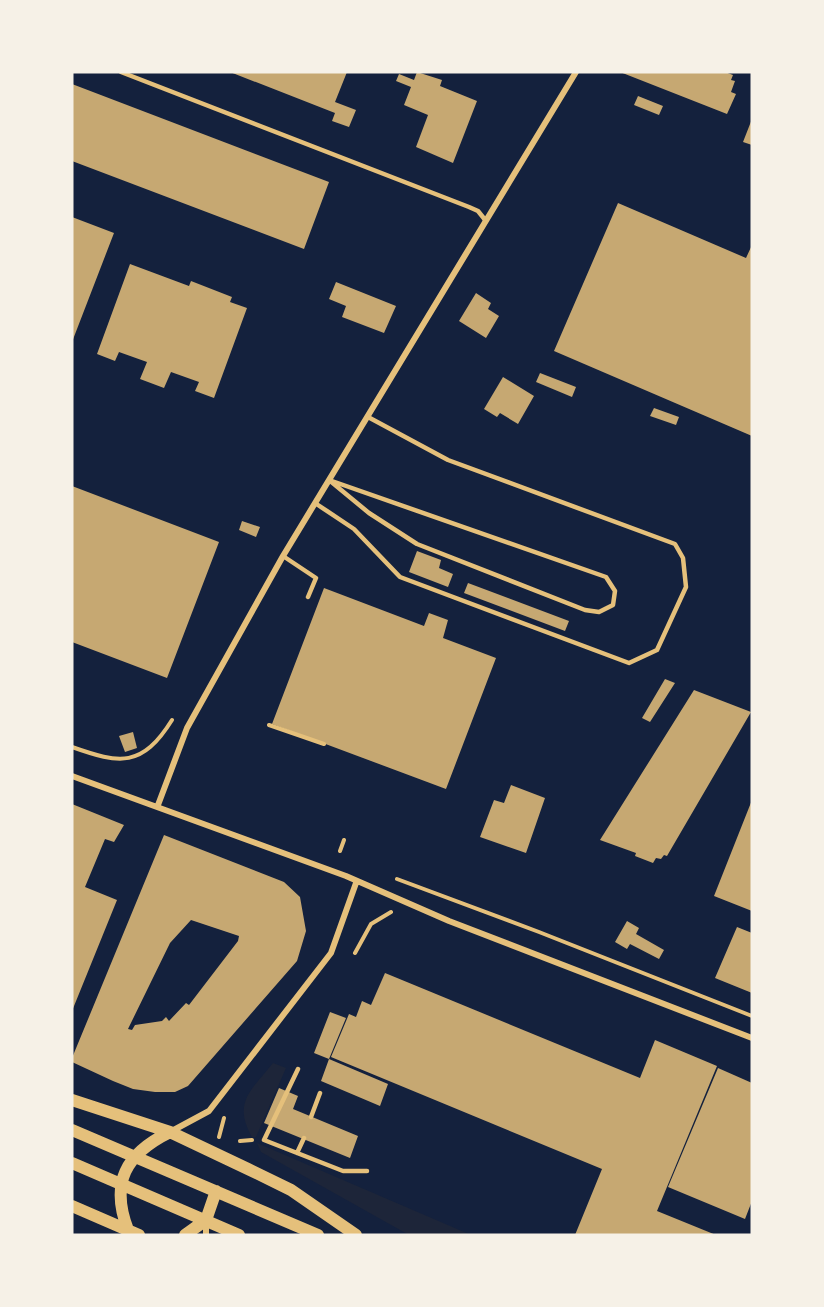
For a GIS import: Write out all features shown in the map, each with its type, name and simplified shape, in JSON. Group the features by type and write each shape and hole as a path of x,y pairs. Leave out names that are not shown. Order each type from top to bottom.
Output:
{"main road":[{"path":"72,1100 170,1132 291,1190 356,1235"},
{"path":"72,1130 318,1235"},
{"path":"131,1234 119,1207 121,1183 134,1156 148,1143 170,1132"},
{"path":"72,1163 239,1235"},
{"path":"185,1235 206,1220 216,1191"},
{"path":"72,1206 131,1234"}],"street":[{"path":"158,805 187,728 283,556 576,72"},
{"path":"72,776 158,805 346,876 356,883 459,925 752,1038"},
{"path":"170,1132 209,1111 331,953 356,883"},
{"path":"206,1220 207,1235"}],"lane":[{"path":"121,72 469,207 478,211 486,221"},
{"path":"315,503 354,529 400,578 629,663 657,650 686,587 683,558 675,544 448,460 368,417"},
{"path":"329,480 606,577 615,591 613,605 599,612 585,610 417,544 369,513 329,480"},
{"path":"283,556 316,578 308,597"},
{"path":"298,1069 264,1140 343,1171 367,1171"},
{"path":"311,1117 321,1093"},
{"path":"297,1153 304,1138"}],"path":[{"path":"269,725 324,744"},
{"path":"340,851 344,840"},
{"path":"386,875 752,1016"},
{"path":"355,953 371,924 407,902 416,886"}],"shaded area":[{"path":"273,1063 286,1068 256,1137 252,1137 246,1125 244,1105 252,1089"},
{"path":"257,1143 471,1235 409,1235 261,1152"}],"building":[{"path":"230,72 347,72 335,102 356,110 349,127 332,121 335,113"},
{"path":"417,72 442,80 440,86 477,101 453,163 416,147 428,115 404,105 411,87 396,81 399,74 414,80"},
{"path":"620,72 725,72 733,75 731,80 735,81 731,92 736,94 727,114"},
{"path":"72,84 329,182 304,249 72,161"},
{"path":"638,96 663,106 659,115 634,105"},
{"path":"752,119 752,145 743,142"},
{"path":"618,203 746,258 752,245 752,436 554,351"},
{"path":"72,217 114,233 72,342"},
{"path":"130,264 189,286 191,281 232,297 230,302 247,308 214,398 195,391 199,382 171,372 164,388 140,379 147,362 119,352 115,361 97,354"},
{"path":"336,282 396,306 384,333 342,317 346,306 329,299"},
{"path":"476,293 491,303 488,309 499,316 486,338 459,321"},
{"path":"540,373 576,387 572,397 536,382"},
{"path":"503,377 534,396 518,424 500,413 497,417 484,409"},
{"path":"654,408 679,417 676,425 650,416"},
{"path":"72,486 219,542 167,678 72,642"},
{"path":"242,521 260,527 256,537 239,530"},
{"path":"417,551 441,560 439,568 453,574 448,587 409,572"},
{"path":"468,583 569,621 565,631 464,593"},
{"path":"324,588 424,626 429,613 448,620 443,638 496,658 446,789 272,724"},
{"path":"665,679 675,683 650,722 642,718"},
{"path":"694,690 751,712 667,856 664,855 661,859 656,858 653,863 635,856 636,853 600,840"},
{"path":"133,732 137,748 125,752 119,736"},
{"path":"511,785 545,798 526,853 480,837 494,800 504,803"},
{"path":"752,800 752,911 714,896"},
{"path":"72,804 124,825 114,842 105,839 85,887 117,900 72,1011"},
{"path":"164,835 284,882 300,897 306,931 297,961 188,1086 175,1092 133,1089 72,1062","holes":["191,920 239,936 238,941 189,1005 186,1003 169,1021 166,1017 162,1021 135,1025 132,1030 128,1029 170,943"]},
{"path":"627,921 639,928 636,934 664,950 659,959 630,944 627,949 615,942"},
{"path":"737,927 752,933 752,993 715,978"},
{"path":"385,973 640,1078 655,1040 717,1066 657,1211 716,1235 575,1235 602,1169 331,1057 349,1014 356,1017 362,1001 371,1005"},
{"path":"330,1012 346,1018 329,1059 314,1053"},
{"path":"329,1059 388,1084 380,1106 321,1081"},
{"path":"718,1068 752,1083 752,1201 745,1219 668,1187"},
{"path":"279,1088 298,1096 293,1109 358,1136 350,1158 264,1123"}]}
